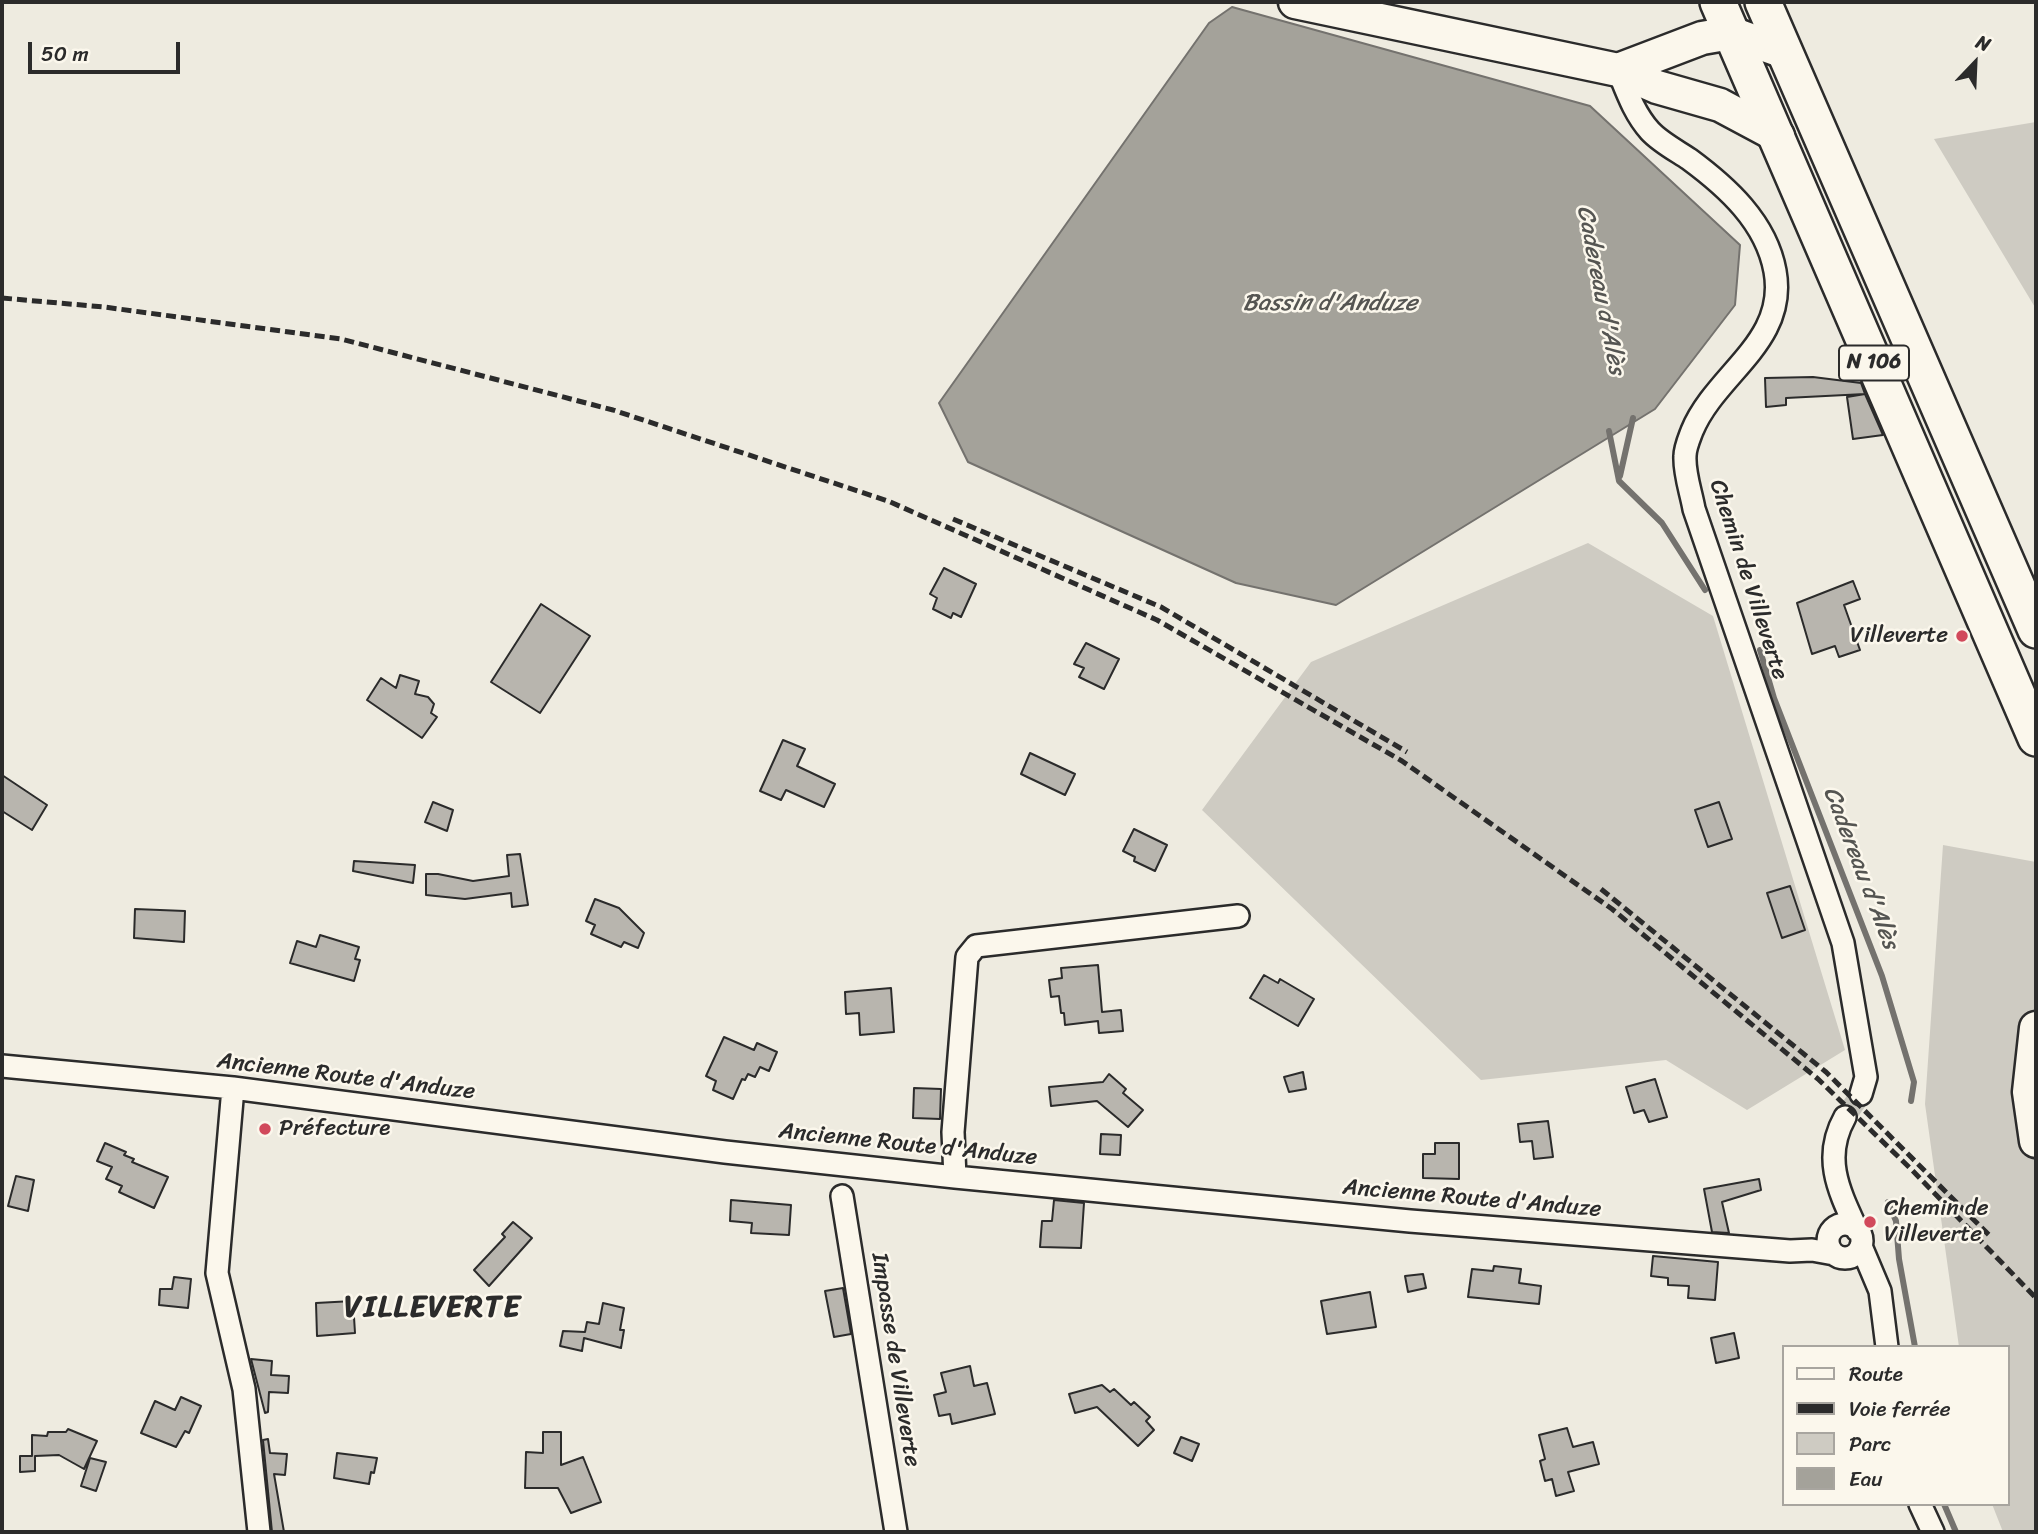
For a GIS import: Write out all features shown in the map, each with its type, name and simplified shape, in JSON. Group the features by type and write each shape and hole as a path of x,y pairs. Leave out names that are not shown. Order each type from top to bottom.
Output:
{"main road":[{"path":"1294,2 1618,70 1657,86 1720,106 1778,136"},
{"name":"N 106","path":"1763,2 2036,630"},
{"path":"1618,70 1702,38 1725,17 1784,52"},
{"name":"N 106","path":"1725,17 2034,738"},
{"path":"2036,1028 2029,1092 2036,1141"}],"street":[{"name":"Chemin de Villeverte","path":"1618,70 1632,106 1652,133 1713,177 1738,201 1763,237 1775,273 1777,294 1773,315 1765,333 1707,403 1695,423 1685,456 1694,509 1843,943 1866,1077 1860,1094"},
{"path":"956,1177 953,1132 967,957 976,946 1238,916"},
{"name":"Ancienne Route d'Anduze","path":"2,1066 233,1088 725,1152 956,1177 1409,1221 1790,1251 1843,1247"},
{"path":"233,1088 216,1273 243,1390 259,1532"},
{"path":"1845,1116 1832,1148 1835,1176 1840,1190 1836,1219 1843,1247 1880,1291 1887,1345"},
{"name":"Impasse de Villeverte","path":"842,1196 896,1532"},
{"path":"1921,1506 1933,1532"}],"green space":[{"path":"2036,122 2036,309 1934,139"},
{"path":"1588,543 1713,616 1845,1050 1747,1110 1666,1060 1481,1080 1202,810 1311,662"},
{"path":"1943,845 2036,862 2036,1532 2003,1532 1993,1506 2010,1506 2010,1345 1959,1345 1925,1104"}],"water":[{"name":"Bassin d'Anduze","path":"1232,7 1590,106 1740,245 1735,305 1655,409 1336,605 1236,583 968,462 939,403 1209,23"}],"building":[{"path":"1813,377 1861,383 1865,394 1786,398 1786,405 1766,407 1765,378"},
{"path":"1865,394 1883,435 1853,439 1847,397"},
{"path":"944,568 976,584 961,617 953,613 951,618 933,609 937,598 930,594"},
{"path":"1853,581 1860,599 1844,605 1860,650 1839,657 1835,646 1812,654 1797,603"},
{"path":"541,604 590,636 540,713 491,682"},
{"path":"1086,643 1119,659 1104,689 1079,677 1084,668 1074,664"},
{"path":"400,675 419,681 415,694 428,697 434,704 431,713 437,717 422,738 367,700 381,678 396,688"},
{"path":"783,740 805,749 797,766 835,784 824,807 786,790 781,800 760,791"},
{"path":"1030,753 1075,774 1065,795 1021,774"},
{"path":"2,775 47,805 32,830 2,811"},
{"path":"433,802 453,810 447,831 425,822"},
{"path":"1719,802 1732,839 1708,847 1695,810"},
{"path":"1134,829 1167,845 1155,871 1134,861 1135,857 1123,851"},
{"path":"520,854 528,905 512,907 511,893 465,899 426,895 426,874 473,881 509,876 507,855"},
{"path":"354,861 415,865 413,883 353,871"},
{"path":"1790,886 1805,930 1782,938 1767,893"},
{"path":"595,899 619,908 644,933 638,948 624,942 621,947 591,934 595,925 586,921"},
{"path":"135,909 185,911 184,942 134,938"},
{"path":"320,935 359,947 355,959 360,960 354,981 290,963 297,941 316,947"},
{"path":"1098,965 1102,1012 1121,1010 1123,1031 1099,1033 1098,1021 1065,1025 1059,996 1051,997 1049,980 1062,978 1061,968"},
{"path":"1264,975 1278,983 1280,979 1314,999 1298,1026 1250,998"},
{"path":"891,988 894,1032 860,1035 859,1013 846,1014 845,992"},
{"path":"724,1037 754,1050 757,1043 777,1052 769,1071 760,1067 755,1077 748,1074 745,1080 742,1079 733,1099 713,1090 716,1081 706,1076"},
{"path":"1303,1072 1306,1089 1289,1092 1284,1077"},
{"path":"1109,1074 1126,1089 1123,1093 1143,1110 1128,1127 1097,1101 1051,1106 1049,1087 1103,1082"},
{"path":"1655,1079 1667,1117 1649,1122 1644,1110 1634,1113 1626,1087"},
{"path":"914,1088 941,1089 940,1119 913,1118"},
{"path":"1548,1121 1553,1157 1534,1159 1532,1141 1520,1142 1518,1124"},
{"path":"1101,1134 1121,1135 1120,1155 1100,1154"},
{"path":"105,1143 126,1152 124,1155 134,1159 132,1162 168,1177 154,1208 119,1192 122,1186 106,1179 112,1167 97,1161"},
{"path":"1435,1143 1459,1143 1459,1179 1423,1178 1423,1154 1435,1154"},
{"path":"16,1176 34,1180 28,1211 8,1206"},
{"path":"1759,1179 1761,1190 1722,1202 1729,1233 1712,1232 1704,1189"},
{"path":"731,1200 791,1205 789,1235 751,1233 752,1223 730,1221"},
{"path":"1054,1200 1084,1203 1081,1248 1040,1247 1042,1221 1052,1221"},
{"path":"513,1222 532,1238 489,1286 474,1270 505,1237 502,1234"},
{"path":"1653,1256 1718,1262 1715,1300 1688,1298 1689,1286 1668,1285 1668,1278 1651,1276"},
{"path":"1494,1266 1521,1269 1519,1283 1541,1286 1539,1304 1468,1297 1472,1269 1493,1271"},
{"path":"1423,1274 1426,1288 1408,1292 1405,1276"},
{"path":"174,1277 191,1279 188,1308 159,1305 160,1289 172,1289"},
{"path":"843,1288 851,1334 834,1337 825,1291"},
{"path":"1370,1292 1376,1327 1327,1334 1321,1301"},
{"path":"353,1301 355,1333 317,1336 316,1303"},
{"path":"603,1303 624,1308 620,1330 624,1330 621,1348 584,1338 582,1351 560,1346 563,1331 585,1332 587,1322 599,1324"},
{"path":"1734,1333 1739,1358 1716,1363 1711,1338"},
{"path":"251,1359 272,1361 271,1375 289,1376 288,1393 269,1392 268,1412 265,1413"},
{"path":"970,1366 974,1386 987,1383 995,1414 952,1424 950,1414 939,1416 934,1395 946,1392 941,1373"},
{"path":"1102,1385 1110,1392 1114,1389 1131,1405 1134,1402 1150,1417 1146,1421 1154,1430 1138,1446 1097,1407 1075,1413 1069,1394"},
{"path":"181,1397 201,1406 189,1433 185,1431 176,1447 141,1433 155,1401 175,1410"},
{"path":"1567,1428 1573,1447 1593,1442 1599,1464 1568,1472 1574,1491 1556,1496 1552,1479 1545,1481 1540,1461 1545,1459 1539,1435"},
{"path":"68,1429 97,1441 84,1469 59,1455 35,1456 35,1471 20,1472 20,1456 32,1456 32,1435 47,1436 48,1432 66,1432"},
{"path":"543,1432 561,1432 561,1465 583,1457 601,1502 571,1513 558,1488 525,1488 526,1452 543,1453"},
{"path":"1181,1437 1199,1444 1192,1461 1174,1453"},
{"path":"268,1439 270,1453 287,1454 285,1475 274,1474 284,1532 272,1532 263,1440"},
{"path":"337,1453 377,1458 369,1484 334,1478"},
{"path":"90,1458 106,1462 96,1491 81,1486"}],"waterway":[{"name":"Cadereau d'Alès","path":"1620,476 1633,418"},
{"name":"Cadereau d'Alès","path":"1609,431 1619,481 1662,523 1705,590"},
{"name":"Cadereau d'Alès","path":"1760,650 1774,698 1882,976 1914,1082 1911,1101"},
{"name":"Cadereau d'Alès","path":"1888,1202 1896,1221 1899,1259 1915,1345"},
{"name":"Cadereau d'Alès","path":"1945,1506 1956,1532"}],"tunnel":[{"path":"1845,1117 1861,1094"}],"railway":[{"path":"2,298 104,307 341,339 613,410 888,501 1157,620 1402,761 1612,909 1818,1079 1912,1170 2036,1298"},
{"path":"953,519 1161,607 1407,752"},
{"path":"1601,889 1826,1072 1992,1238"}],"place":[{"name":"Villeverte","path":"1962,636"},
{"name":"Préfecture","path":"265,1129"},
{"name":"Chemin de Villeverte","path":"1870,1222"}],"district":[{"name":"VILLEVERTE","path":"433,1308"}]}
